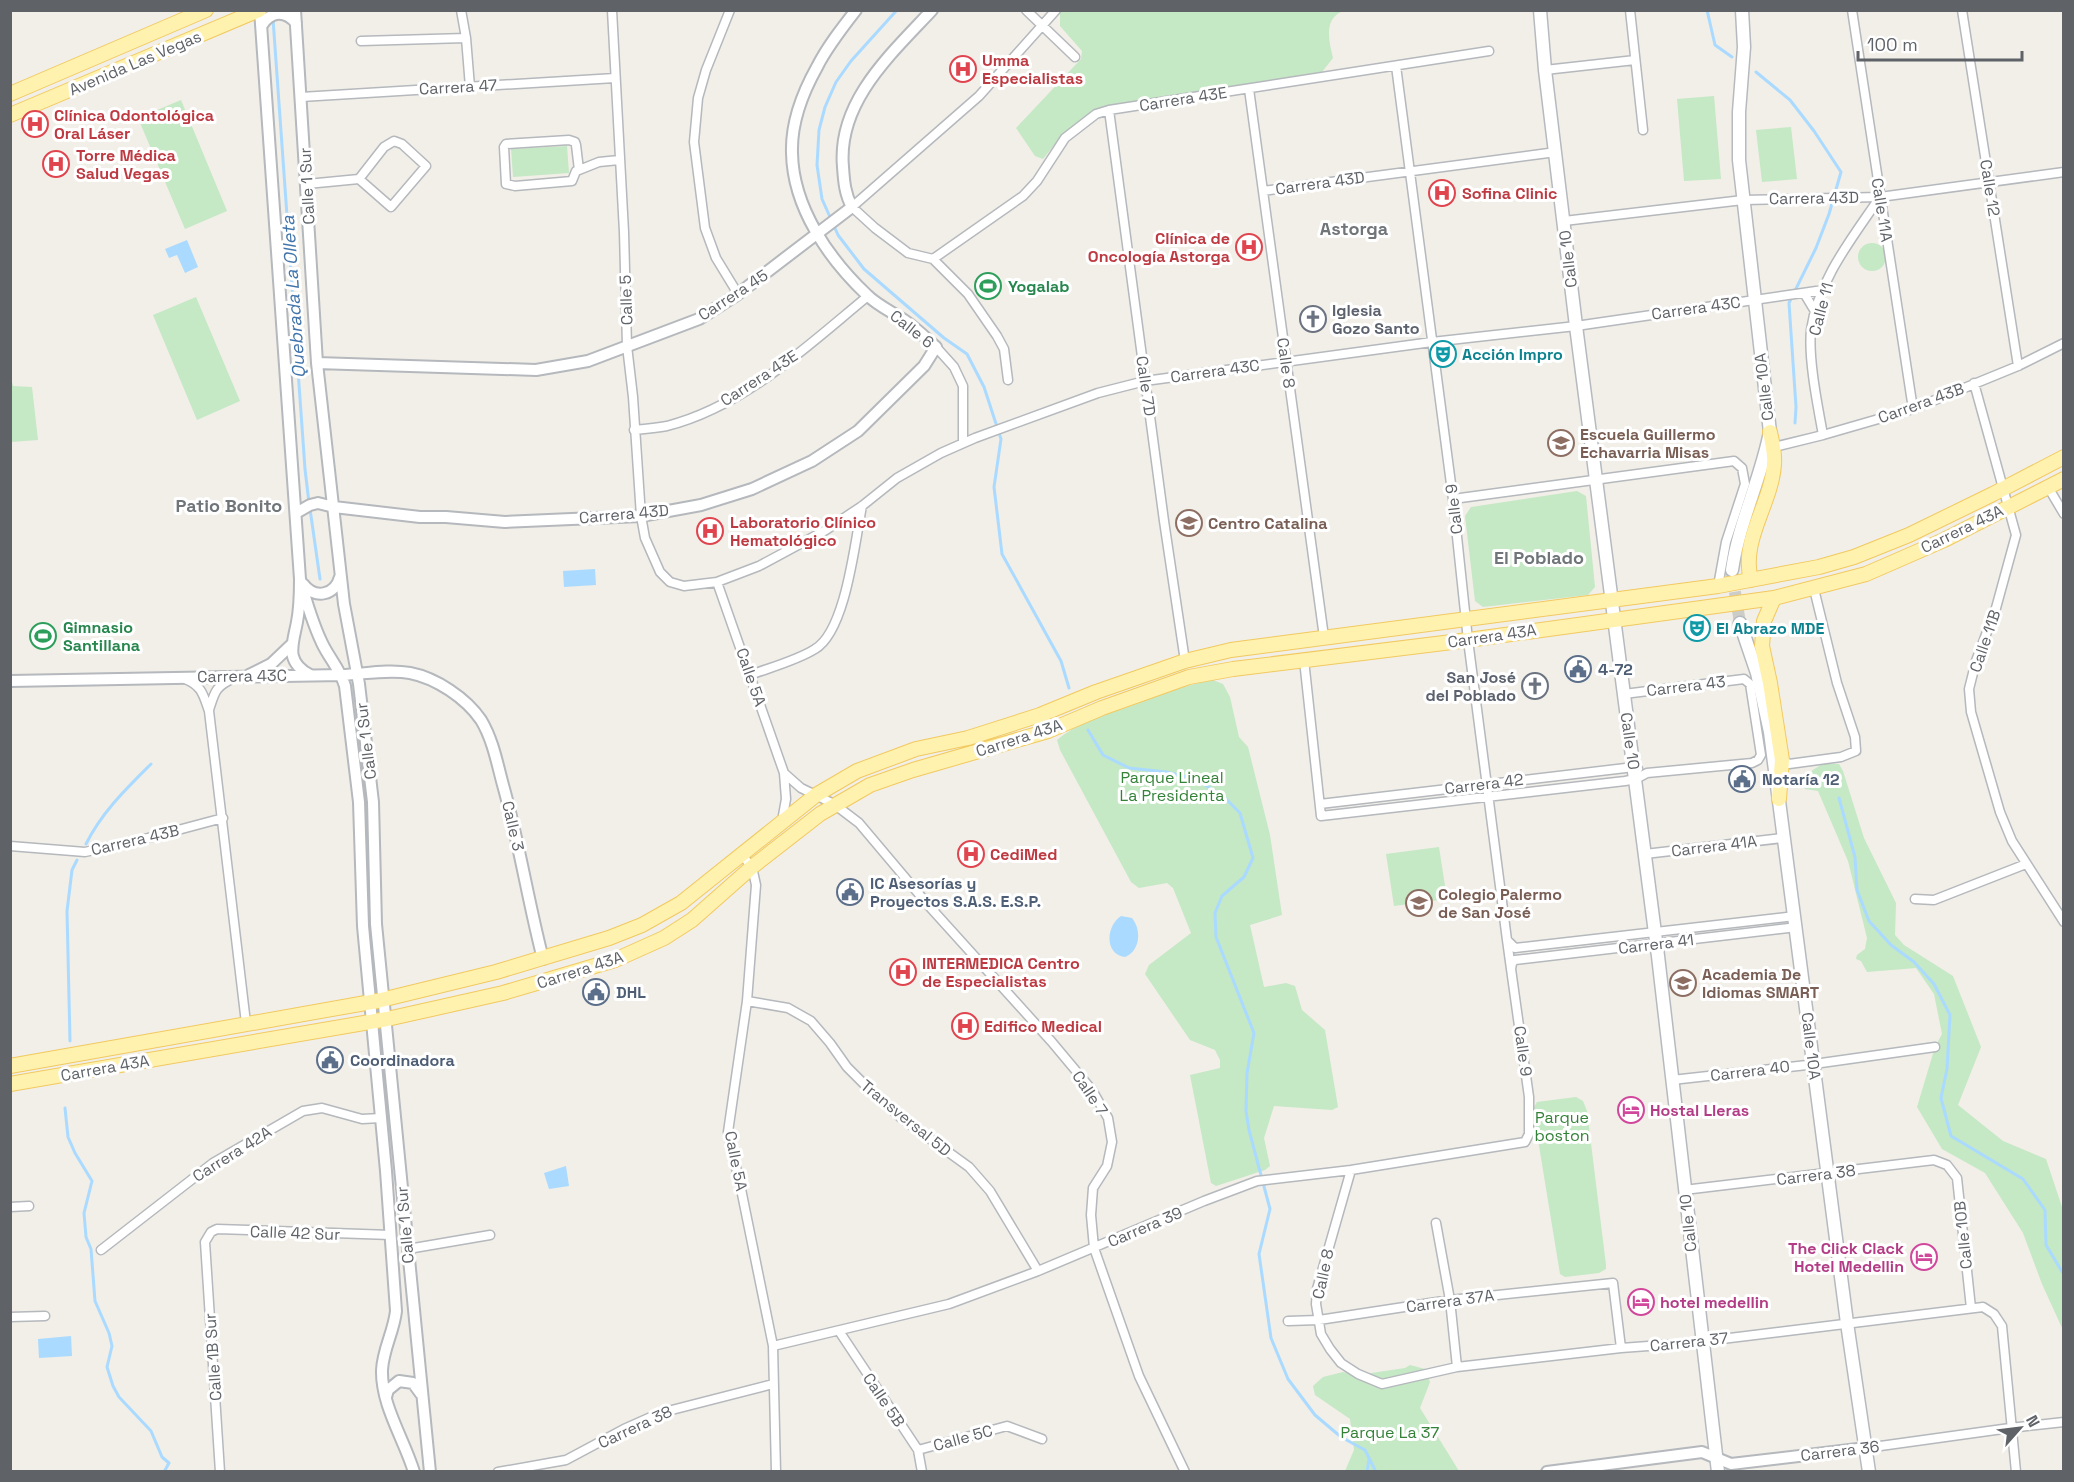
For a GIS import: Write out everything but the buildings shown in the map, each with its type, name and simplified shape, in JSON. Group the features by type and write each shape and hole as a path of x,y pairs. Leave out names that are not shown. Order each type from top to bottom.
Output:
{"main road":[{"name":"Avenida Las Vegas","path":"10,94 206,10"},
{"name":"Avenida Las Vegas","path":"10,115 260,10"},
{"name":"Calle 10","path":"1540,10 1545,70 1576,326 1614,619 1624,693 1639,773 1645,854 1718,1472"},
{"path":"1742,10 1744,47 1738,135 1743,200"},
{"name":"Calle 10A","path":"1732,570 1735,547 1755,489 1770,432 1743,200"},
{"path":"1751,580 1748,558 1752,539 1771,484 1774,464 1774,447 1770,432"},
{"name":"Carrera 43A","path":"10,1066 385,1000 543,959 609,938 655,919 681,903 816,795 856,771 916,749 968,738 1040,715 1096,692 1185,661 1231,650 1718,586 1819,567 1854,557 1909,535 2064,457"},
{"name":"Carrera 43A","path":"10,1084 387,1019 546,982 635,952 664,938 692,920 752,867 834,804 884,780 1048,731 1102,708 1189,677 1774,598 1814,589 1866,573 1944,540 2064,479"},
{"path":"1774,598 1764,621 1762,646 1782,760 1779,799"},
{"name":"Calle 10A","path":"1740,623 1765,704 1796,921 1847,1323 1869,1472"}],"street":[{"name":"Calle 1 Sur","path":"260,10 300,579 297,623 291,645"},
{"name":"Calle 1 Sur","path":"295,10 317,363 341,570 373,802 376,924 430,1472"},
{"path":"461,10 470,87"},
{"name":"Calle 5","path":"612,10 627,346 641,516 651,556 660,572 670,582"},
{"path":"730,10 706,70 698,98 694,142 705,228 716,258 738,294"},
{"name":"Calle 6","path":"856,10 817,65 805,93 795,125 792,154 797,183 817,235 845,271 868,296 907,322 936,347 954,367 963,386 963,443"},
{"path":"932,10 884,62 863,91 847,120 841,152 846,196 849,209 908,253 933,259 968,294 1004,349 1008,380"},
{"path":"1026,10 1075,57"},
{"name":"Carrera 45","path":"317,363 536,370 588,361 699,319 738,294 849,209 979,96 1056,10"},
{"path":"1630,10 1642,130"},
{"name":"Calle 11A","path":"1852,10 1913,409"},
{"name":"Calle 12","path":"1962,10 2018,366"},
{"path":"262,25 266,18 282,13 290,16 296,23"},
{"path":"361,41 466,38"},
{"name":"Carrera 43E","path":"933,259 1023,196 1037,181 1065,138 1096,114 1109,110 1489,51"},
{"path":"1545,70 1635,60"},
{"name":"Calle 9","path":"1396,66 1453,499 1486,783 1507,940 1513,965 1529,1097 1529,1134 1525,1142"},
{"name":"Carrera 47","path":"301,97 615,78"},
{"name":"Calle 8","path":"1249,88 1324,637"},
{"name":"Calle 7D","path":"1109,110 1185,661"},
{"path":"307,184 359,179 384,147 394,141 402,144 426,166 391,207 359,179"},
{"path":"579,170 576,146 573,141 509,142 504,147 506,183 515,186 572,181 576,171 579,170 599,162 620,160"},
{"name":"Carrera 43D","path":"1263,191 1556,152"},
{"name":"Carrera 43D","path":"1564,221 1743,200 1880,197 2064,172"},
{"name":"Calle 11","path":"1823,435 1817,404 1811,330 1823,290 1846,247 1880,197"},
{"name":"Carrera 43C","path":"670,582 684,586 717,582 759,566 826,530 862,506 897,478 941,453 1066,404 1145,381 1432,342 1576,326 1823,290"},
{"path":"1802,294 1816,313"},
{"name":"Carrera 43E","path":"634,430 666,426 707,411 744,392 788,363 868,296"},
{"name":"Carrera 43B","path":"1774,447 1913,409 2018,366 2064,343"},
{"name":"Carrera 43D","path":"296,513 302,508 318,503 420,517 506,522 641,516 701,505 742,492 812,461 858,431 924,366 936,347"},
{"name":"Calle 11B","path":"1974,383 2016,535 1996,608 1976,661 1969,688 1971,712 2000,812 2012,841 2064,922"},
{"path":"1453,499 1734,461 1742,468 1745,484 1726,542 1718,586"},
{"path":"2048,487 2064,514"},
{"path":"750,675 815,650 832,632 838,619 862,506"},
{"path":"300,579 311,592 329,593 336,587 341,570"},
{"name":"Calle 1 Sur","path":"300,579 309,613 323,645 342,675 345,686 359,802 363,926 396,1311 394,1327 387,1344 383,1364 383,1387 414,1472"},
{"name":"Calle 5A","path":"717,582 784,773 786,799 782,821"},
{"path":"1782,760 1789,764 1841,757 1856,751 1856,737 1838,682 1814,589"},
{"path":"291,645 294,660 310,675"},
{"path":"209,711 215,689 221,684 271,664 291,645"},
{"path":"1304,660 1320,804"},
{"name":"Carrera 43C","path":"10,681 342,675 389,672 410,673 441,686 465,702"},
{"path":"182,677 195,683 200,689 209,711 246,1023"},
{"name":"Carrera 43","path":"1624,693 1744,679 1750,684 1761,755 1758,760"},
{"name":"Calle 3","path":"465,702 480,718 494,750 510,810 543,959"},
{"name":"Carrera 42","path":"1639,773 1488,796 1321,816 1320,804 1486,783 1752,764 1758,760"},
{"path":"784,773 801,788 816,795"},
{"name":"Calle 7","path":"816,795 834,804 859,823 929,906 1092,1089 1108,1118 1112,1142 1107,1166 1093,1188 1091,1215 1094,1248 1139,1376 1185,1472"},
{"name":"Carrera 43B","path":"10,846 85,852 223,818"},
{"name":"Carrera 41A","path":"1645,854 1783,838"},
{"path":"741,854 752,867"},
{"path":"1915,899 1934,900 2026,864"},
{"name":"Calle 5A","path":"752,867 756,885 747,1001 728,1132 772,1346 776,1472"},
{"name":"Carrera 41","path":"1507,940 1515,948 1656,938 1796,921"},
{"name":"Carrera 41","path":"1513,965 1656,938"},
{"name":"Transversal 5D","path":"747,1001 788,1008 810,1021 869,1089 900,1117 969,1167 990,1191 1038,1271"},
{"name":"Carrera 40","path":"1672,1080 1814,1064 1935,1047"},
{"name":"Carrera 42A","path":"101,1250 213,1163 303,1112 322,1108 362,1119 381,1118"},
{"name":"Carrera 39","path":"772,1346 949,1304 1038,1271 1204,1201 1260,1181 1351,1170 1525,1142"},
{"name":"Carrera 38","path":"1684,1190 1934,1160 1947,1165"},
{"name":"Calle 10B","path":"1947,1165 1957,1178 1971,1308"},
{"name":"Calle 8","path":"1351,1170 1317,1289 1318,1320 1321,1334 1341,1363 1370,1380 1382,1384"},
{"path":"10,1207 29,1206"},
{"path":"1436,1222 1450,1300 1456,1367"},
{"name":"Calle 42 Sur","path":"205,1242 211,1232 218,1230 391,1235"},
{"path":"408,1249 490,1235"},
{"name":"Calle 1B Sur","path":"205,1242 220,1472"},
{"name":"Carrera 37A","path":"1288,1321 1318,1320 1450,1300 1613,1283 1621,1348"},
{"name":"Carrera 37","path":"1382,1384 1456,1367 1701,1341 1983,1307 1994,1314 2002,1326 2010,1428"},
{"path":"10,1317 45,1316"},
{"name":"Calle 5B","path":"839,1331 918,1450 922,1472"},
{"path":"386,1397 388,1390 399,1381 413,1383 419,1388 421,1395"},
{"name":"Carrera 38","path":"498,1472 566,1461 624,1429 660,1413 773,1384"},
{"name":"Carrera 36","path":"1547,1472 1702,1452 1731,1464 2064,1422"},
{"name":"Calle 5C","path":"918,1450 1007,1426 1042,1439"},
{"path":"2010,1428 2016,1472"}],"green space":[{"path":"1060,11 1343,11 1332,19 1329,38 1333,58 1322,72 1119,104 1076,124 1062,135 1043,159 1035,156 1016,128 1081,59 1082,51 1060,26"},
{"path":"1714,96 1721,179 1684,181 1677,99"},
{"path":"181,100 227,211 185,229 138,118"},
{"path":"1791,127 1797,179 1762,182 1756,130"},
{"path":"567,146 569,173 513,177 511,149"},
{"path":"1872,243 1882,247 1886,257 1882,267 1872,271 1862,267 1858,257 1862,247"},
{"path":"196,297 240,401 197,420 153,315"},
{"path":"11,378 13,386 32,387 38,440 11,442"},
{"path":"1577,491 1586,496 1595,587 1588,595 1483,607 1475,601 1465,516 1471,507"},
{"name":"Parque Lineal La Presidenta","path":"1213,680 1223,684 1230,697 1239,737 1248,747 1270,835 1282,915 1250,925 1264,987 1286,983 1295,986 1302,1010 1325,1030 1338,1107 1332,1110 1274,1106 1264,1138 1270,1166 1265,1170 1216,1186 1211,1183 1190,1075 1220,1068 1220,1060 1215,1050 1190,1040 1145,974 1149,965 1191,933 1173,888 1167,883 1139,888 1131,882 1060,750 1057,740 1082,724 1100,717 1180,688"},
{"path":"1822,764 1839,764 1843,771 1864,838 1896,903 1895,935 1904,945 1953,976 1981,1047 1958,1105 2003,1141 2046,1159 2063,1210 2063,1330 2042,1284 2023,1233 1985,1173 1942,1149 1917,1107 1935,1047 1942,1034 1934,994 1916,968 1867,972 1861,961 1856,959 1857,955 1865,949 1867,938 1848,861 1818,791 1805,789 1804,784 1808,774"},
{"path":"1439,847 1447,899 1394,906 1386,854"},
{"name":"Parque boston","path":"1576,1097 1583,1101 1587,1111 1606,1269 1599,1273 1565,1277 1560,1274 1533,1109 1537,1102"},
{"name":"Parque La 37","path":"1410,1365 1425,1369 1430,1382 1420,1408 1459,1471 1345,1471 1354,1450 1350,1419 1315,1395 1313,1386 1323,1377 1343,1372 1358,1375 1405,1368"}],"water":[{"path":"187,240 198,267 185,273 177,255 169,258 165,249"},
{"path":"595,569 596,585 564,587 563,571"},
{"path":"1121,916 1132,918 1138,934 1134,950 1125,957 1113,951 1110,939 1112,926"},
{"path":"566,1166 569,1186 549,1189 544,1173"},
{"path":"71,1336 72,1356 39,1358 38,1339"}],"waterway":[{"path":"897,10 851,61 836,82 825,107 819,130 817,165 822,199 838,235 864,269 944,338 967,354 984,387 1001,439 994,487 1002,554 1061,661 1069,688"},
{"path":"1707,10 1715,45 1732,57"},
{"name":"Quebrada La Olleta","path":"273,19 309,503"},
{"path":"1756,72 1790,100 1841,172 1816,248 1789,303 1795,423"},
{"name":"Quebrada La Olleta","path":"310,509 320,579"},
{"path":"1088,730 1103,755 1129,768 1166,772 1195,779 1223,796 1240,813 1253,858 1244,877 1222,896 1215,913 1216,937 1254,1033 1247,1073 1246,1111 1270,1209 1259,1254 1271,1338 1288,1379 1315,1415 1341,1437 1365,1450 1376,1472"},
{"name":"Quebrada La Olleta","path":"86,844 107,811 151,764"},
{"path":"1839,798 1855,857 1857,890 1869,921 1891,945 1914,962 1934,984 1950,1015 1947,1069 1941,1098 1951,1136 2023,1179 2045,1210 2046,1245 2064,1275"},
{"name":"Quebrada La Olleta","path":"70,1041 67,911 72,870 77,860"},
{"name":"Quebrada La Olleta","path":"65,1108 68,1137 92,1181 84,1213 86,1237 91,1249 95,1301 112,1346 107,1367 119,1397 151,1431 162,1457 169,1463 164,1472"},
{"path":"1367,1472 1369,1459"}],"tunnel":[{"path":"1732,574 1740,623"}],"place":[{"name":"Umma Especialistas","path":"963,69"},
{"name":"Clínica Odontológica Oral Láser","path":"35,124"},
{"name":"Torre Médica Salud Vegas","path":"56,164"},
{"name":"Sofina Clinic","path":"1442,193"},
{"name":"Clínica de Oncología Astorga","path":"1249,247"},
{"name":"Yogalab","path":"988,286"},
{"name":"Iglesia Gozo Santo","path":"1313,319"},
{"name":"Acción Impro","path":"1443,354"},
{"name":"Escuela Guillermo Echavarria Misas","path":"1561,443"},
{"name":"Centro Catalina","path":"1189,523"},
{"name":"Laboratorio Clínico Hematológico","path":"710,531"},
{"name":"El Abrazo MDE","path":"1697,628"},
{"name":"Gimnasio Santillana","path":"43,636"},
{"name":"4-72","path":"1578,669"},
{"name":"San José del Poblado","path":"1535,686"},
{"name":"Notaría 12","path":"1742,779"},
{"name":"CediMed","path":"971,854"},
{"name":"IC Asesorías y Proyectos S.A.S. E.S.P.","path":"850,892"},
{"name":"Colegio Palermo de San José","path":"1419,903"},
{"name":"INTERMEDICA Centro de Especialistas","path":"903,972"},
{"name":"Academia De Idiomas SMART","path":"1683,983"},
{"name":"DHL","path":"596,992"},
{"name":"Edifico Medical","path":"965,1026"},
{"name":"Coordinadora","path":"330,1060"},
{"name":"Hostal Lleras","path":"1631,1110"},
{"name":"The Click Clack Hotel Medellin","path":"1924,1257"},
{"name":"hotel medellin","path":"1641,1302"}],"district":[{"name":"Astorga","path":"1354,228"},
{"name":"Patio Bonito","path":"229,505"},
{"name":"El Poblado","path":"1539,557"}]}
